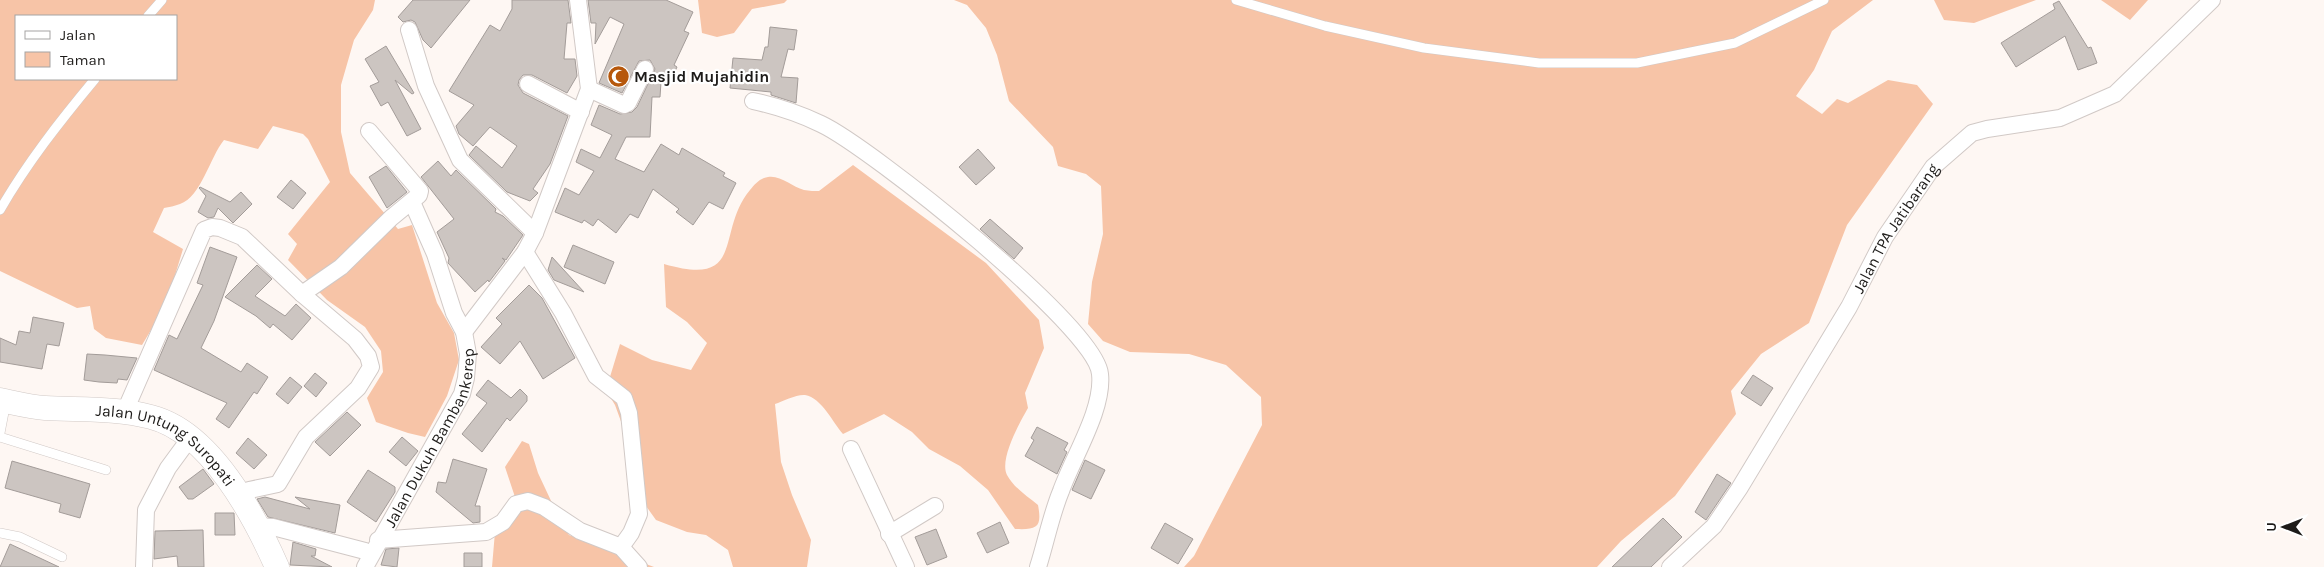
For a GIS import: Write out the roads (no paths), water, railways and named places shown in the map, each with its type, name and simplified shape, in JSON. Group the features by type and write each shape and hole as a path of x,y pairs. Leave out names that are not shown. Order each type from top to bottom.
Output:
{"main road":[{"name":"Jalan Untung Suropati","path":"3,401 42,408 125,412 152,417 170,424 190,438 215,461 257,526 277,567"}],"street":[{"name":"Jalan Dukuh Bambankerep","path":"464,332 525,252 536,233 589,89 578,0"},
{"name":"Jalan TPA Jatibarang","path":"1670,567 1714,526 1740,489 1849,307 1885,237 1933,167 1972,133 2060,118 2115,94 2212,0"},
{"path":"409,30 426,86 460,160 536,233"},
{"path":"589,89 624,105 628,103 645,69"},
{"path":"528,84 581,112"},
{"path":"753,101 770,105 822,124 885,166 1013,270 1076,335 1096,359 1100,380 1090,427 1075,454 1060,493 1038,567"},
{"path":"302,294 341,267 391,218 417,198 420,191 369,131"},
{"name":"Jalan Dukuh Bambankerep","path":"368,561 378,540 462,394 466,378 468,354 464,332 454,312 435,254 412,202"},
{"path":"125,412 204,230 212,227 220,228 242,237 302,294 355,339 368,356 371,367 358,388 306,437 278,484 248,490 238,495"},
{"path":"525,252 563,313 596,376 624,398 629,413 639,514 631,533 621,547"},
{"path":"144,567 146,510 168,468 190,438"},
{"path":"851,449 906,567"},
{"name":"Jalan Dukuh Bambankerep","path":"378,540 486,532 502,522 516,504 528,501 544,507 580,531 621,547 639,567"},
{"path":"889,534 935,506"},
{"name":"Jalan Dukuh Bambankerep","path":"257,526 272,527 367,552 368,561"}],"lane":[{"path":"149,15 162,0"},
{"path":"1236,0 1324,26 1424,48 1539,63 1637,63 1735,43 1824,0"},
{"path":"0,210 22,173 65,115 94,80"},
{"path":"0,433 3,401"},
{"path":"0,437 106,470"},
{"path":"0,533 20,537 62,557"}],"place":[{"name":"Masjid Mujahidin","path":"618,76"}]}
